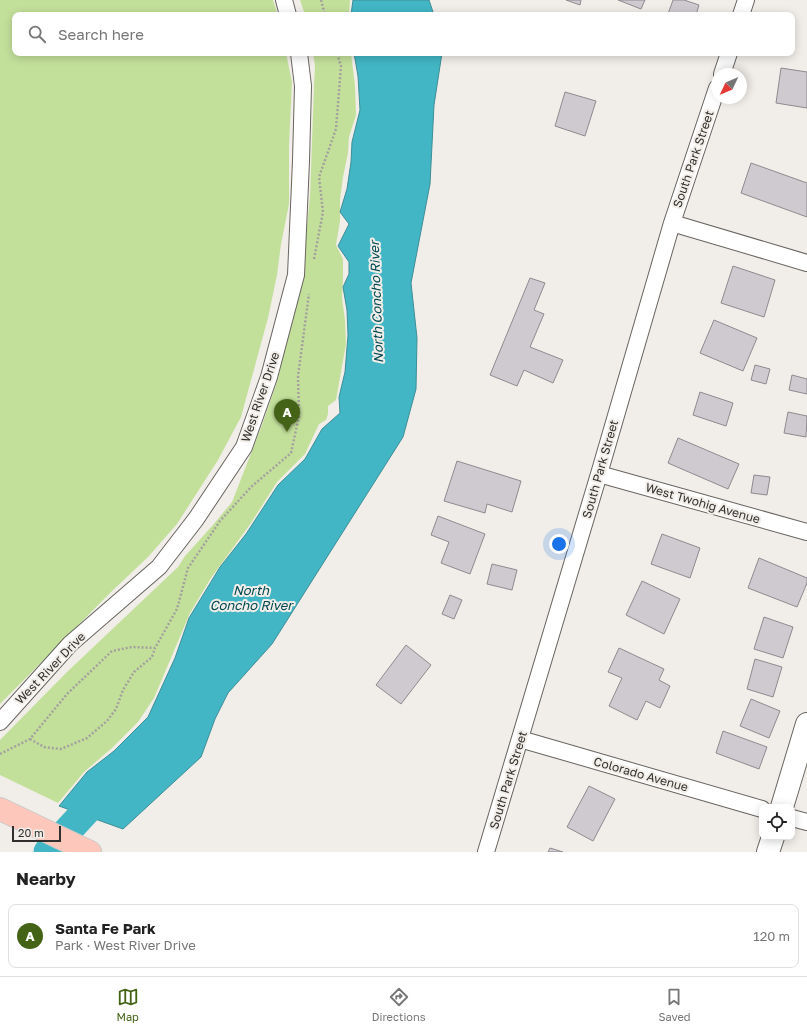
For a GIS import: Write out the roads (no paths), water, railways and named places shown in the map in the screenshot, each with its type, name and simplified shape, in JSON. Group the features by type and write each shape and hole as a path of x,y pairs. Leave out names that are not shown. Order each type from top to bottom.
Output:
{"main road":[{"path":"0,809 90,852"}],"street":[{"path":"284,0 287,12"},
{"path":"742,12 746,0"},
{"name":"West River Drive","path":"0,722 70,644 159,568 196,519 244,447 269,377 296,275 302,161 303,86 299,56"},
{"path":"724,68 728,56"},
{"name":"South Park Street","path":"486,852 672,224 712,104"},
{"path":"672,224 807,264"},
{"name":"West Twohig Avenue","path":"599,474 807,532"},
{"path":"783,804 807,724"},
{"name":"Colorado Avenue","path":"520,739 759,808"},
{"path":"795,819 807,822"},
{"path":"768,852 772,840"}],"water":[{"path":"353,0 429,0 433,12 351,12"},
{"name":"North Concho River","path":"355,56 442,56 434,105 430,184 411,283 417,338 416,389 403,437 272,644 228,693 215,719 201,757 123,829 59,806 87,772 114,751 148,717 175,658 189,618 220,567 246,534 278,485 305,459 322,429 340,413 339,397 345,372 348,335 347,310 343,287 349,274 349,262 338,246 349,224 340,212 347,189 352,142 360,110 358,76"}],"waterway":[{"name":"North Concho River","path":"48,852 110,785"}],"place":[{"name":"Santa Fe Park","path":"287,432"}]}
